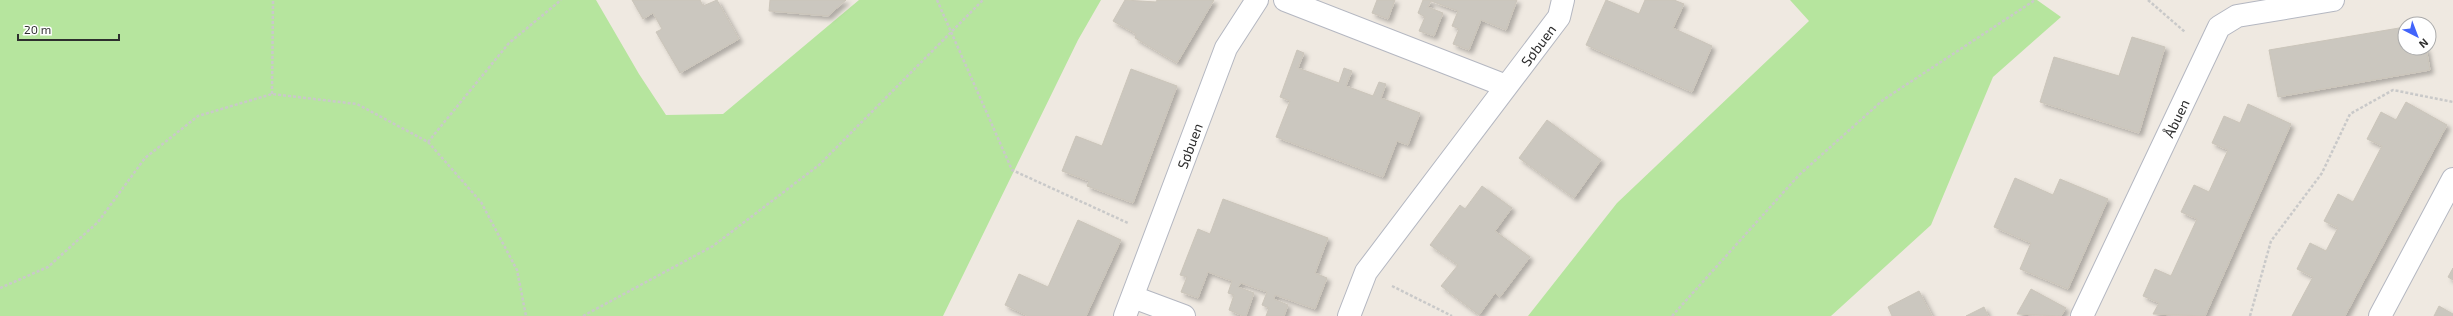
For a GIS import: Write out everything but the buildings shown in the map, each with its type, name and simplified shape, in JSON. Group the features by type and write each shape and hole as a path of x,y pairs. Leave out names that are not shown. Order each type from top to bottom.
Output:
{"street":[{"name":"Søbuen","path":"1184,316 1129,306 1226,48 1257,0"},
{"path":"1285,0 1506,86"},
{"name":"Søbuen","path":"1349,316 1366,272 1559,17 1563,0"},
{"name":"Åbuen","path":"2082,316 2206,51 2219,27 2237,16 2333,0"},
{"path":"2380,316 2453,179"}],"path":[{"path":"272,94 273,0"},
{"path":"428,142 509,43 561,0"},
{"path":"937,0 1012,170 1156,236"},
{"path":"583,316 713,246 819,165 984,0"},
{"path":"1672,316 1800,176 1883,100 2035,0"},
{"path":"2148,0 2206,51"},
{"path":"2250,316 2271,241 2322,173 2350,114 2393,90 2453,102"},
{"path":"0,288 48,267 98,222 145,158 198,116 272,94 357,104 428,142 482,202 517,270 526,316"},
{"path":"1366,272 1452,316"}],"green space":[{"path":"0,0 596,0 639,74 666,115 723,114 859,0 1101,0 1078,40 943,316 0,316"},
{"path":"1790,0 2037,0 2061,17 1993,77 1931,225 1831,316 1528,316 1617,203 1809,21"}]}
